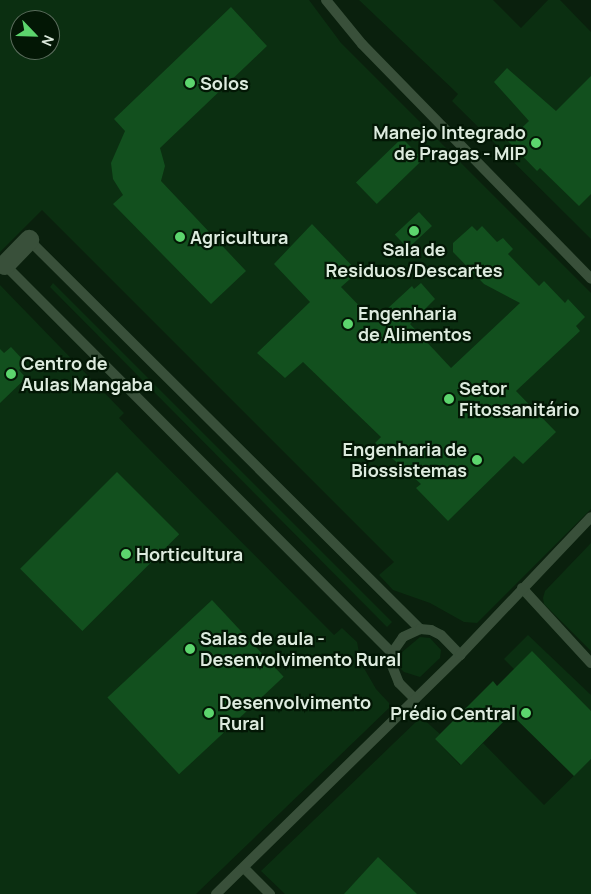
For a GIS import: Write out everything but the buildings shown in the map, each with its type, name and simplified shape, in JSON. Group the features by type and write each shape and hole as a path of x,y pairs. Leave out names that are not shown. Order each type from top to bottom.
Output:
{"street":[{"path":"5,265 30,240"}],"lane":[{"path":"326,0 362,44 591,279"},
{"path":"30,240 420,629 441,635 460,655"},
{"path":"5,265 392,653"},
{"path":"216,894 460,655 591,517"},
{"path":"522,588 591,663"},
{"path":"415,699 394,674 392,653 402,637 420,629"},
{"path":"244,868 270,894"}],"green space":[{"path":"0,0 309,0 341,43 591,293 591,509 477,623 464,622 430,603 393,590 379,575 394,562 42,210 0,252"},
{"path":"359,0 493,0 521,28 548,0 560,0 591,32 591,239 452,101 458,94"},
{"path":"53,283 392,622 387,627 50,287"},
{"path":"0,285 124,413 119,418 334,635 342,628 357,642 361,663 376,689 389,703 389,708 196,894 0,894"},
{"path":"591,543 591,651 544,604 543,598 545,591"},
{"path":"528,635 591,695 591,711 514,669 504,659"},
{"path":"420,637 430,638 441,650 440,658 420,677 404,672 398,666 401,653"},
{"path":"421,717 440,734 435,739 460,765 483,743 544,805 591,759 591,894 285,894 261,871"}],"place":[{"name":"Solos","path":"190,83"},
{"name":"Manejo Integrado de Pragas - MIP","path":"536,143"},
{"name":"Sala de Residuos/Descartes","path":"414,231"},
{"name":"Agricultura","path":"180,237"},
{"name":"Engenharia de Alimentos","path":"348,324"},
{"name":"Centro de Aulas Mangaba","path":"11,374"},
{"name":"Setor Fitossanitário","path":"449,399"},
{"name":"Engenharia de Biossistemas","path":"477,460"},
{"name":"Horticultura","path":"126,554"},
{"name":"Salas de aula - Desenvolvimento Rural","path":"190,649"},
{"name":"Desenvolvimento Rural","path":"209,713"},
{"name":"Prédio Central","path":"526,713"}]}
